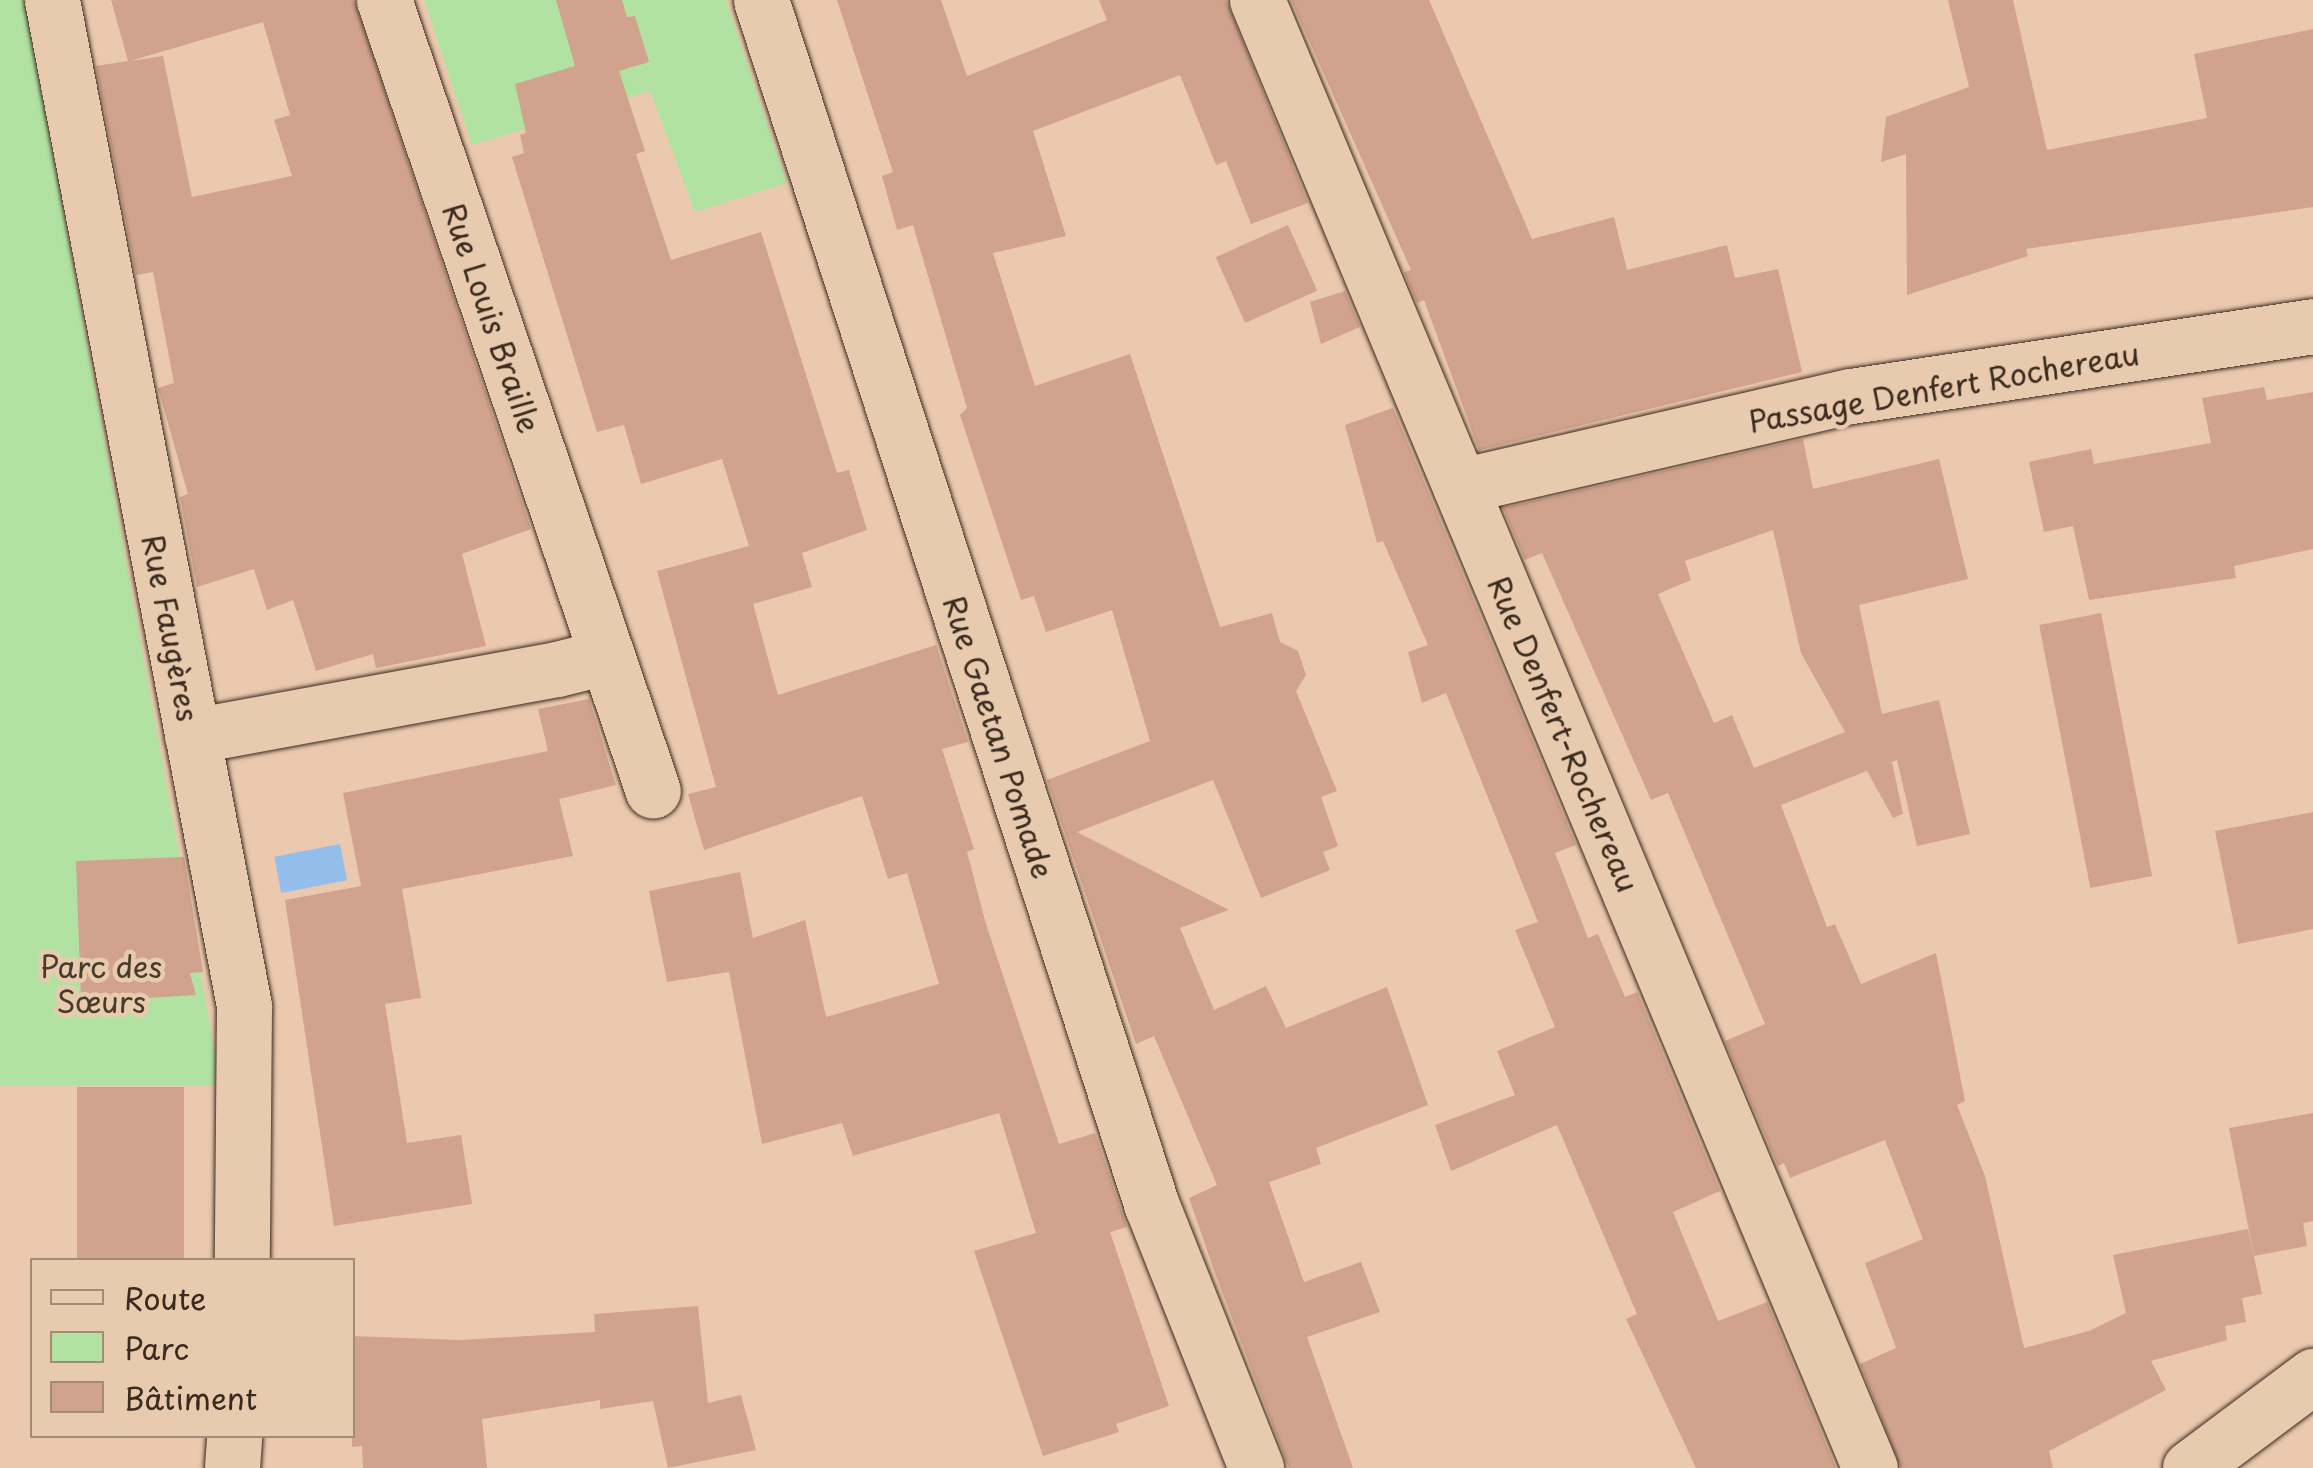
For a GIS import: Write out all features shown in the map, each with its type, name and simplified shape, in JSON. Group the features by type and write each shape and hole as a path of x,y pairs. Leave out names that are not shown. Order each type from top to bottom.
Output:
{"street":[{"name":"Rue Faugères","path":"52,0 244,1006 242,1258"},
{"name":"Rue Louis Braille","path":"384,0 653,790"},
{"name":"Rue Gaetan Pomade","path":"761,0 1152,1206 1256,1468"},
{"name":"Rue Denfert-Rochereau","path":"1257,0 1870,1468"},
{"name":"Passage Denfert Rochereau","path":"1460,486 1851,396 2313,326"},
{"path":"192,736 594,660 600,636"},
{"path":"2190,1468 2313,1376"},
{"path":"232,1468 234,1438"}],"green space":[{"name":"Parc des Sœurs","path":"0,0 25,0 221,1086 0,1085"},
{"path":"424,0 726,0 787,183 695,212 650,91 472,145"}],"water":[{"path":"340,844 347,880 281,893 274,857"}],"building":[{"path":"111,0 354,0 531,529 462,554 486,646 376,668 373,654 316,671 293,600 267,610 254,569 197,587 180,497 188,494 158,388 174,383 153,272 136,275 96,66 128,61","holes":["263,22 290,115 274,120 292,176 192,197 163,56 130,61"]},
{"path":"556,0 622,0 627,17 635,16 649,62 619,71 645,151 636,154 671,260 761,232 837,473 849,470 867,530 802,553 812,587 753,604 778,695 936,645 968,742 942,749 974,849 967,852 986,924 1059,1144 1095,1133 1127,1227 1110,1232 1169,1406 1116,1424 1119,1432 1043,1456 974,1251 1036,1233 999,1113 853,1156 842,1123 762,1144 729,972 667,982 649,891 740,872 753,938 805,920 826,1017 939,984 907,873 888,879 862,796 704,850 688,794 716,787 657,571 749,546 722,459 641,484 624,425 597,432 512,157 524,153 520,135 526,133 515,84 575,66"},
{"path":"837,0 941,0 967,76 1107,20 1099,0 1226,0 1308,203 1251,224 1226,161 1216,165 1180,75 1033,131 1066,236 993,253 1035,386 1130,354 1220,627 1272,613 1280,642 1298,651 1306,675 1296,691 1337,791 1321,797 1338,846 1323,852 1330,870 1261,898 1213,780 1077,832 1229,910 1180,928 1214,1010 1266,986 1286,1028 1387,987 1428,1105 1316,1148 1321,1164 1269,1182 1304,1282 1361,1262 1380,1312 1307,1337 1353,1468 1289,1468 1215,1273 1189,1198 1217,1185 1154,1036 1136,1044 1047,780 1150,741 1112,610 1046,632 1034,596 1021,600 960,415 967,408 913,225 897,230 882,176 893,172"},
{"path":"1291,0 1429,0 1532,239 1614,217 1627,270 1727,245 1735,278 1778,269 1802,372 1479,450 1424,300 1417,303 1404,272 1411,270"},
{"path":"1948,0 2013,0 2047,150 2207,118 2194,54 2313,29 2313,207 2026,249 2028,256 1907,295 1906,154 1881,162 1886,117 1969,87"},
{"path":"1288,225 1317,291 1245,323 1216,257"},
{"path":"1345,291 1360,327 1321,344 1310,302"},
{"path":"2264,387 2267,400 2313,392 2313,549 2234,566 2236,578 2089,600 2073,526 2044,532 2029,462 2091,449 2094,464 2211,443 2202,398"},
{"path":"1393,408 1576,845 1555,853 1588,938 1598,934 1625,997 1637,992 1720,1191 1673,1212 1718,1321 1767,1302 1836,1468 1696,1468 1626,1319 1637,1314 1557,1125 1451,1171 1435,1125 1515,1095 1497,1051 1555,1027 1515,930 1538,922 1446,693 1422,703 1408,652 1428,645 1383,541 1377,543 1345,425"},
{"path":"1803,439 1813,489 1939,459 1968,579 1859,605 1882,714 1939,700 1970,834 1917,846 1897,760 1892,762 1903,814 1893,818 1867,771 1781,805 1827,927 1835,924 1861,984 1936,953 1965,1101 1957,1105 1985,1176 2024,1348 2089,1331 2126,1313 2113,1255 2248,1229 2262,1294 2242,1298 2246,1322 2225,1326 2227,1340 2151,1361 2166,1390 2049,1451 2053,1468 1901,1468 1860,1364 1896,1348 1865,1263 1923,1239 1885,1140 1790,1178 1784,1163 1778,1166 1725,1041 1765,1024 1668,793 1651,800 1542,553 1525,560 1503,508","holes":["1773,530 1801,653 1845,732 1754,768 1732,715 1714,723 1658,594 1691,580 1685,561"]},
{"path":"2101,613 2152,876 2090,888 2039,625"},
{"path":"589,699 616,785 559,799 573,856 402,889 421,998 385,1004 407,1143 461,1135 472,1204 334,1226 285,900 361,886 343,793 548,751 538,709"},
{"path":"2313,812 2313,929 2238,944 2215,831"},
{"path":"184,857 203,972 190,973 196,995 81,1002 76,861"},
{"path":"77,1087 184,1087 184,1258 77,1258"},
{"path":"2313,1113 2313,1221 2303,1223 2307,1246 2254,1256 2229,1128"},
{"path":"698,1306 708,1403 741,1395 756,1450 668,1468 653,1401 600,1409 600,1400 482,1419 487,1468 363,1468 362,1446 352,1447 355,1336 460,1340 595,1332 594,1314"}]}
